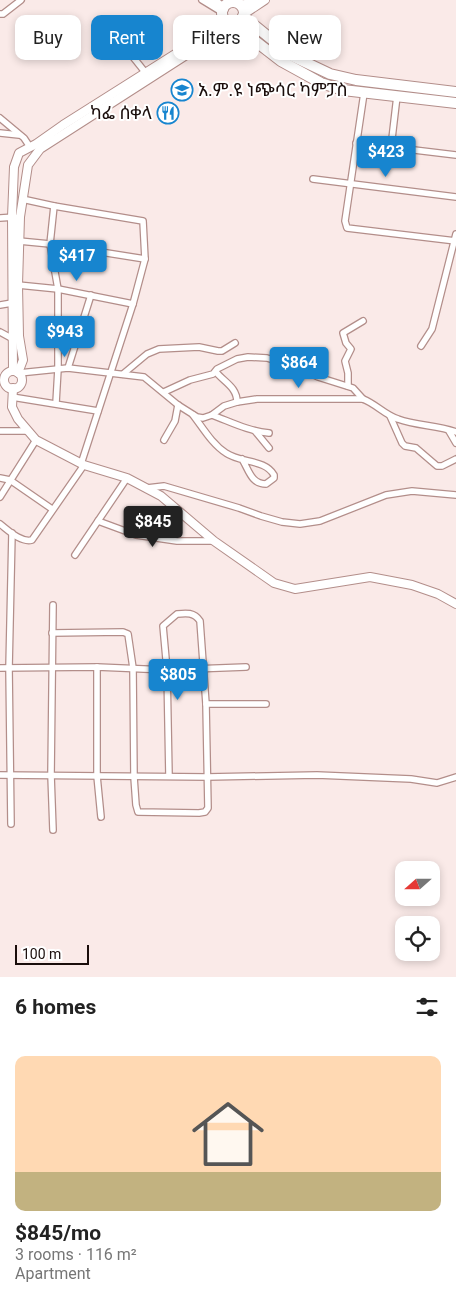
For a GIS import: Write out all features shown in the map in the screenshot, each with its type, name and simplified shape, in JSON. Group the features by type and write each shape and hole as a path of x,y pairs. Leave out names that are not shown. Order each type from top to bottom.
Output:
{"highway":[{"path":"212,0 224,15"},
{"path":"225,15 226,4 238,7 292,56 330,74 356,80 456,92"},
{"path":"259,44 281,62 299,72 321,83 343,90 456,103"},
{"path":"417,99 418,87"}],"main road":[{"path":"238,7 265,0"},
{"path":"16,372 8,373 3,380 9,387 19,386 21,381 16,372 12,303 16,217 22,199 28,165 40,149 66,128 173,54"},
{"path":"84,116 176,60"},
{"path":"16,372 23,360 20,336 19,241 14,167 19,153 66,128"},
{"path":"13,388 12,407 26,431 36,440 82,465 127,478 161,496 214,541 266,578 285,587 295,589 370,577 412,585 438,594 456,604"}],"street":[{"path":"0,14 3,14 21,0"},
{"path":"202,0 224,15"},
{"path":"135,60 145,72"},
{"path":"364,93 345,221 347,228 456,239 441,286 432,329 422,346"},
{"path":"391,147 397,96"},
{"path":"0,118 24,138 30,147"},
{"path":"0,133 19,135"},
{"path":"356,143 456,154"},
{"path":"313,179 456,197"},
{"path":"0,524 26,541 32,540 82,465 133,304 145,259 143,220 22,199"},
{"path":"54,206 50,244 58,289 56,403"},
{"path":"0,218 16,217"},
{"path":"19,241 145,259"},
{"path":"18,285 58,289 133,304"},
{"path":"68,368 91,295"},
{"path":"0,305 12,303"},
{"path":"348,386 348,373 345,361 351,349 343,333 363,321"},
{"path":"0,332 13,339"},
{"path":"123,374 148,354 159,349 199,346 222,351 234,343"},
{"path":"164,392 190,380 213,374 217,369 248,356 267,358 348,386 359,393 363,399"},
{"path":"16,372 68,368 144,377 178,405 197,417 202,418 212,415 224,406 257,399 363,399 404,421 456,432"},
{"path":"216,372 235,391 237,402"},
{"path":"12,397 98,410"},
{"path":"164,440 175,421 178,405"},
{"path":"190,411 212,441 227,454 268,467 274,478 266,484 253,480 242,460"},
{"path":"212,415 255,431 269,433"},
{"path":"390,415 398,436 405,446 416,448 437,466 442,466 456,459"},
{"path":"448,429 456,443"},
{"path":"0,431 26,431"},
{"path":"255,431 269,448"},
{"path":"0,497 36,440"},
{"path":"0,478 10,480 52,509"},
{"path":"76,555 127,478"},
{"path":"147,488 164,486 260,516 282,522 300,524 320,521 386,495 412,491 456,495"},
{"path":"98,521 136,535 177,541 214,541"},
{"path":"11,824 9,668 12,533"},
{"path":"52,830 53,605"},
{"path":"52,633 123,632 128,634 133,668 134,777 138,812 200,813 205,812 208,808 206,704 200,621 196,616 190,613 177,614 163,626 167,670 169,776"},
{"path":"0,668 97,667 167,670 246,667"},
{"path":"97,667 96,776 100,817"},
{"path":"206,704 266,704"},
{"path":"0,775 134,777 317,775 437,783 456,777"}],"place":[{"name":"አ.ም.ዩ ነጭሳር ካምፓስ","path":"182,90"},
{"name":"ካፌ ሰቀላ","path":"168,113"}]}
